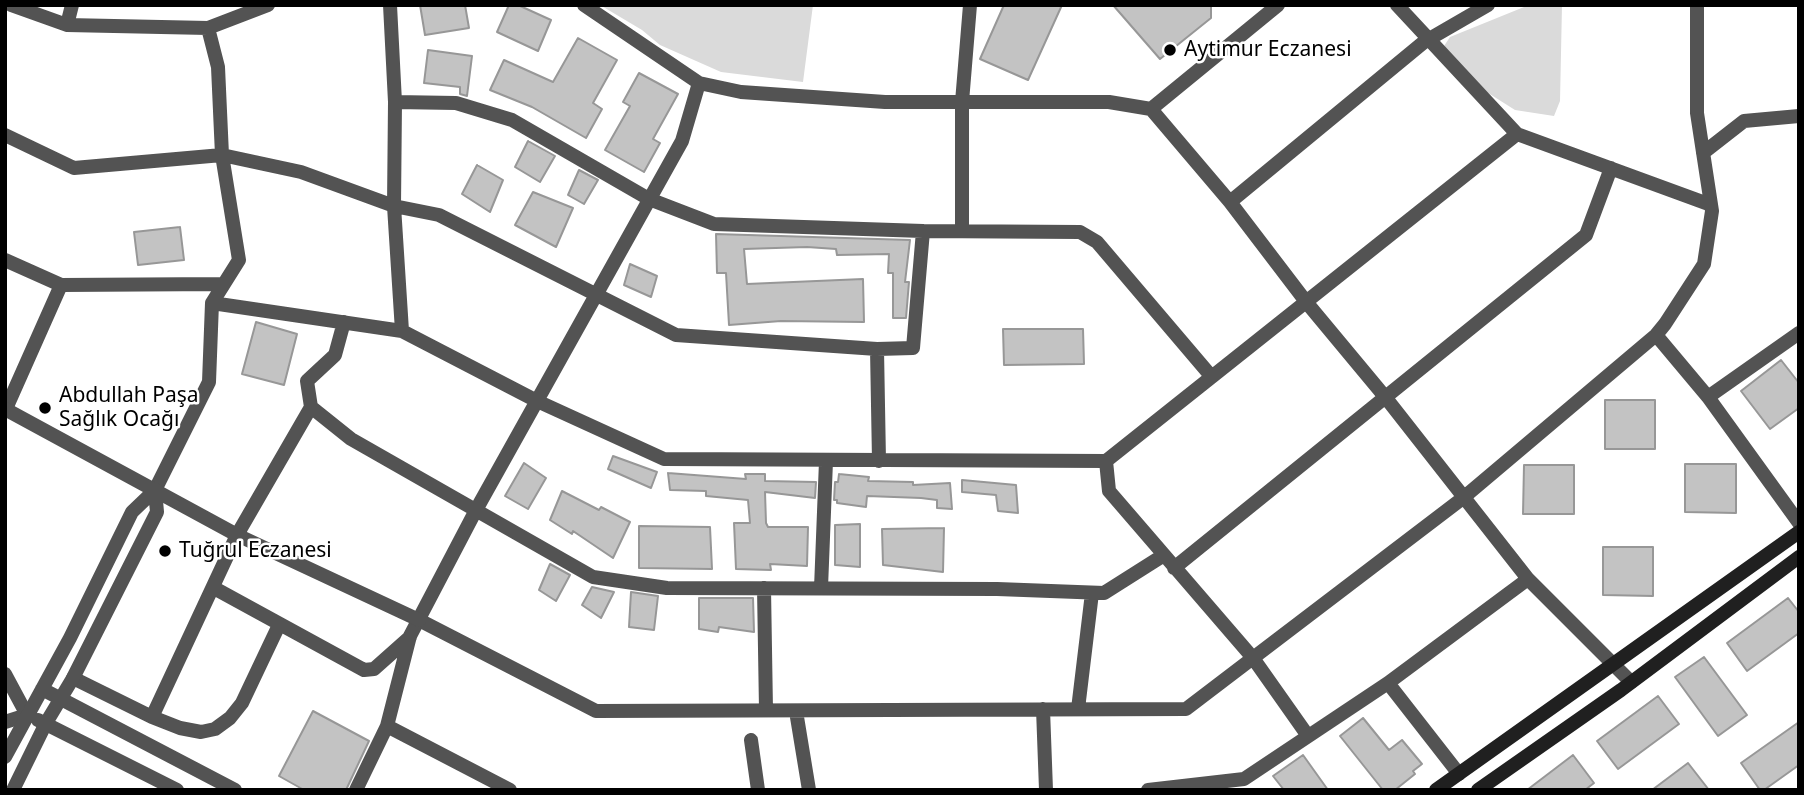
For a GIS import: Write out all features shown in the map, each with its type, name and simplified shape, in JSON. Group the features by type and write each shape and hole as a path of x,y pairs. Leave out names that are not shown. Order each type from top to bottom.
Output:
{"main road":[{"path":"1436,790 1799,532"},
{"path":"1478,790 1631,682 1799,556"}],"street":[{"path":"11,5 67,25 208,28 268,5"},
{"path":"67,25 72,5"},
{"path":"390,5 395,102 394,206 402,331"},
{"path":"584,5 699,83 741,92 886,102 1109,102 1151,109 1230,202 1307,303 1386,398 1528,579 1631,682"},
{"path":"962,231 962,102 970,5"},
{"path":"1151,109 1278,5"},
{"path":"1397,5 1517,134 1711,205"},
{"path":"1230,202 1429,39 1488,5"},
{"path":"61,285 5,410 237,535 419,620 596,711 1186,709 1462,498 1656,335 1704,264 1712,211 1697,113 1697,5"},
{"path":"5,757 132,512 155,490 209,382 212,303 239,260 222,155 218,67 208,28"},
{"path":"356,790 387,726 410,636 476,510 681,141 699,83"},
{"path":"395,102 456,103 512,120 649,199 714,224 923,231 1080,232 1097,242 1211,376"},
{"path":"1703,153 1744,121 1799,116"},
{"path":"212,303 402,331 537,401 664,459 1106,461 1517,134"},
{"path":"5,135 74,168 222,155 301,172 394,206 439,215 676,335 877,349 913,348 923,231"},
{"path":"1174,568 1586,235 1611,168"},
{"path":"5,260 61,285 223,284"},
{"path":"152,717 237,535 311,407 307,381 335,355 344,322"},
{"path":"1708,397 1799,332"},
{"path":"1656,335 1708,397 1799,523"},
{"path":"877,349 879,461"},
{"path":"311,407 351,439 593,577 667,588 997,589 1104,593 1164,555"},
{"path":"821,589 826,461"},
{"path":"1106,461 1109,491 1252,658 1308,736"},
{"path":"13,790 157,512 155,490"},
{"path":"1148,790 1244,779 1388,683 1528,579"},
{"path":"214,588 364,670 374,669 410,636"},
{"path":"765,588 766,710"},
{"path":"1078,709 1092,593"},
{"path":"73,678 180,728 201,732 215,729 230,718 242,703 279,625"},
{"path":"5,674 27,715 177,790"},
{"path":"1388,683 1459,774"},
{"path":"42,689 235,790"},
{"path":"1043,709 1046,790"},
{"path":"796,710 809,790"},
{"path":"5,722 27,715"},
{"path":"387,726 510,790"},
{"path":"751,740 758,790"}],"shaded area":[{"path":"600,5 813,5 803,82 721,72 660,45 642,30"},
{"path":"1529,5 1562,5 1560,101 1554,116 1515,110 1485,91 1444,46 1450,37"}],"building":[{"path":"420,5 465,5 469,28 425,35"},
{"path":"509,5 518,5 551,20 538,51 497,32"},
{"path":"1004,5 1062,5 1028,80 980,59"},
{"path":"1113,5 1211,5 1211,18 1160,59"},
{"path":"578,38 617,60 593,103 602,109 586,138 532,107 490,90 504,60 553,82"},
{"path":"428,50 472,56 467,96 460,94 460,87 424,83"},
{"path":"639,73 678,94 653,139 660,143 644,172 605,150 630,106 623,102"},
{"path":"528,141 555,156 540,182 515,167"},
{"path":"477,165 503,180 490,212 462,194"},
{"path":"579,170 598,180 584,204 568,195"},
{"path":"533,192 573,208 556,247 515,225"},
{"path":"180,227 184,260 138,265 134,232"},
{"path":"716,234 910,240 905,282 909,282 906,318 893,318 893,273 888,273 889,254 837,255 836,249 807,247 744,249 747,284 863,279 864,322 781,321 729,325 726,273 717,273"},
{"path":"630,264 657,276 651,297 624,285"},
{"path":"256,322 297,334 284,385 242,374"},
{"path":"1003,329 1083,329 1084,364 1004,365"},
{"path":"1781,360 1799,383 1799,408 1770,429 1741,391"},
{"path":"1605,400 1655,400 1655,449 1605,449"},
{"path":"613,456 657,472 651,488 608,469"},
{"path":"524,463 546,478 528,509 505,496"},
{"path":"1685,464 1736,464 1736,513 1685,512"},
{"path":"1524,465 1574,465 1574,514 1523,514"},
{"path":"668,473 746,479 745,474 765,474 765,481 816,482 815,498 765,492 768,527 808,527 807,566 770,564 771,570 736,569 734,523 750,523 748,500 706,496 706,491 670,490"},
{"path":"839,474 869,477 868,481 913,482 913,485 950,483 952,509 937,508 937,500 921,498 867,496 866,507 837,503 837,500 834,500 835,482 838,482"},
{"path":"962,480 1016,485 1018,513 998,511 996,495 962,492"},
{"path":"562,491 630,522 613,558 573,531 572,534 550,520"},
{"path":"860,524 860,567 835,565 835,525"},
{"path":"639,526 710,527 712,569 639,568"},
{"path":"944,528 943,572 883,565 882,529"},
{"path":"1603,547 1653,547 1653,596 1603,595"},
{"path":"550,564 570,575 556,601 539,590"},
{"path":"592,587 614,592 601,618 582,605"},
{"path":"631,592 658,596 654,630 629,627"},
{"path":"699,598 753,598 754,632 719,627 718,632 699,629"},
{"path":"1788,598 1799,612 1799,633 1747,671 1727,643"},
{"path":"1704,657 1747,715 1718,736 1675,677"},
{"path":"1658,696 1679,724 1618,769 1597,741"},
{"path":"313,711 369,741 346,790 304,790 279,776"},
{"path":"1363,718 1389,750 1402,740 1422,764 1413,771 1415,774 1395,790 1383,790 1340,736"},
{"path":"1799,722 1799,765 1764,790 1760,790 1741,763"},
{"path":"1303,755 1328,790 1284,790 1273,776"},
{"path":"1573,755 1594,783 1585,790 1527,790"},
{"path":"1688,763 1709,790 1652,790"}],"place":[{"name":"Aytimur Eczanesi","path":"1170,50"},
{"name":"Abdullah Paşa Sağlık Ocağı","path":"45,408"},
{"name":"Tuğrul Eczanesi","path":"165,551"}]}
